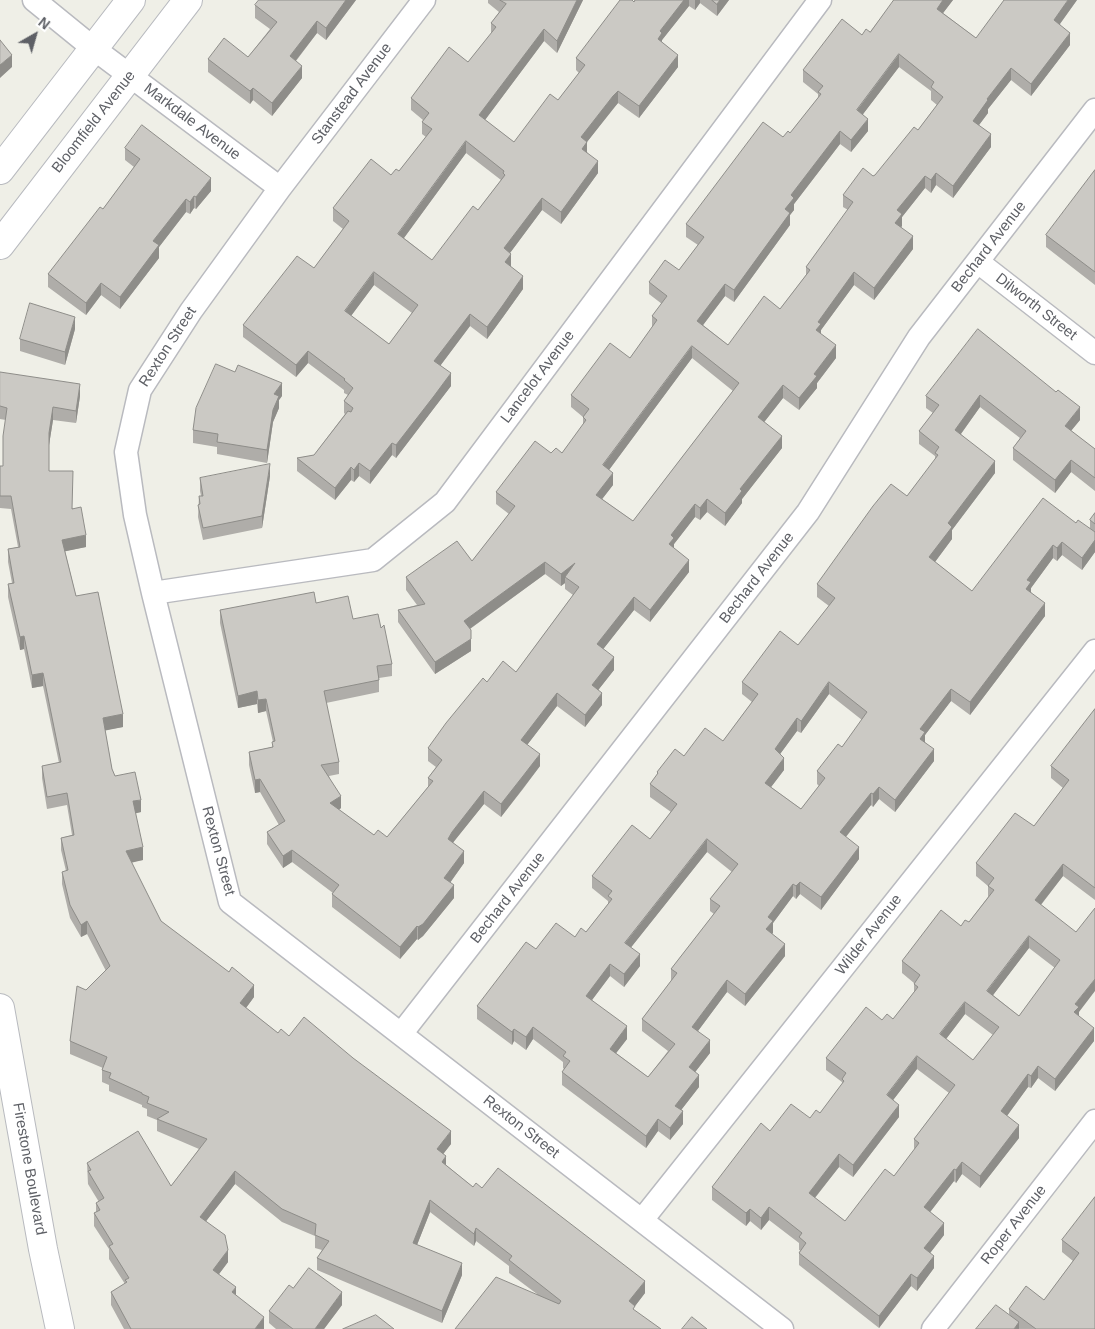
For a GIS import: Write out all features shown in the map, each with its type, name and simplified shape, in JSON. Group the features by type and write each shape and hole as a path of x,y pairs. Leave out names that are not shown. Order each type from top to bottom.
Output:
{"main road":[{"path":"0,170 131,0"},
{"name":"Bloomfield Avenue","path":"0,245 188,0"},
{"name":"Firestone Boulevard","path":"0,1008 43,1249 60,1329"}],"street":[{"name":"Markdale Avenue","path":"34,0 93,48 280,188"},
{"name":"Stanstead Avenue","path":"280,188 424,0"},
{"name":"Lancelot Avenue","path":"152,593 373,560 445,502 820,0"},
{"name":"Bechard Avenue","path":"401,1034 808,512 919,336 1095,110"},
{"name":"Rexton Street","path":"280,188 191,311 140,390 126,452 134,515 152,593 230,902 782,1329"},
{"name":"Dilworth Street","path":"978,262 1095,353"},
{"name":"Wilder Avenue","path":"642,1220 1095,651"},
{"name":"Roper Avenue","path":"933,1329 1095,1121"}],"building":[{"path":"259,0 346,0 326,28 317,21 290,56 302,66 272,103 253,88 250,91 208,59 224,38 248,57 277,22 255,5"},
{"path":"500,0 577,0 557,41 544,29 479,115 514,142 550,94 558,100 585,65 576,58 620,0 632,0 634,2 635,0 684,0 660,31 662,33 658,39 678,55 639,106 618,91 613,96 581,137 587,142 582,149 598,161 561,212 542,198 504,248 511,254 505,262 523,276 503,305 487,327 470,314 434,361 451,373 396,445 392,443 370,471 359,463 354,470 351,467 335,488 297,458 314,455 348,411 351,412 353,408 344,401 353,388 345,379 308,351 296,365 243,325 297,256 314,268 349,221 333,208 371,159 391,175 396,169 399,171 432,129 422,122 429,113 411,98 449,47 468,62 496,27 491,23 506,4","holes":["466,141 504,171 505,175 478,210 473,206 432,260 398,234","374,272 418,305 389,344 345,311"]},
{"path":"712,0 720,0 717,4"},
{"path":"894,0 943,0 937,9 976,38 1004,0 1068,0 1054,20 1070,33 1031,84 1011,68 987,99 973,121 991,134 953,186 936,173 931,180 925,176 897,210 902,214 895,223 913,236 874,288 854,272 818,322 821,324 816,330 836,345 814,374 817,376 799,398 783,385 758,417 782,436 740,489 742,491 725,513 707,499 700,508 695,504 671,535 674,538 669,544 689,560 650,610 634,597 597,644 614,657 592,685 602,693 585,715 557,693 521,740 540,754 501,804 484,791 452,832 448,839 464,851 444,878 454,885 423,924 417,926 400,947 332,894 339,885 292,850 283,856 267,832 285,821 260,779 255,780 249,752 273,747 272,742 275,741 266,699 258,700 257,691 238,696 220,610 314,592 316,603 348,596 353,619 378,614 381,628 384,625 392,664 377,666 379,680 324,691 339,762 321,765 341,796 330,803 374,835 378,830 387,837 433,781 428,778 442,760 428,748 446,723 483,678 487,682 503,661 516,672 579,587 565,577 575,563 561,574 545,562 464,621 471,630 471,639 435,662 398,610 425,604 406,577 457,541 472,561 515,506 496,492 535,441 551,453 556,448 562,453 586,420 583,417 589,409 571,395 610,343 630,358 657,320 652,316 667,296 649,282 665,260 679,270 704,237 686,224 763,122 783,137 788,131 790,133 821,94 818,92 823,86 803,70 842,19 862,35 866,29 870,32","holes":["899,54 934,82 931,87 943,97 918,130 914,127 875,175 873,176 863,168 843,195 853,202 806,267 810,270 780,309 764,296 728,345 697,321 725,284 734,290 790,213 785,209 794,198 791,195 840,131 851,140 868,119 857,110","692,346 739,383 633,521 596,495 613,473 603,465"]},
{"path":"0,40 12,55 0,65"},
{"path":"142,125 211,178 196,197 194,196 190,202 186,199 153,241 159,245 120,297 101,283 86,303 48,274 100,207 103,209 140,159 125,148"},
{"path":"1095,170 1095,272 1046,235"},
{"path":"30,303 75,317 65,352 20,339"},
{"path":"978,329 1056,392 1058,390 1080,407 1065,426 1095,449 1095,478 1071,460 1055,480 1013,448 1026,431 980,395 955,430 995,461 948,523 952,527 929,557 972,591 1043,498 1076,523 1078,520 1095,532 1095,540 1082,558 1062,542 1057,548 1053,545 1027,580 1031,582 1026,589 1045,603 970,702 951,689 920,729 925,732 920,739 934,749 895,800 879,787 873,794 871,793 840,832 859,847 838,875 821,897 800,882 796,886 793,884 768,917 773,921 766,929 785,944 745,994 727,980 692,1027 710,1040 689,1067 699,1075 675,1106 683,1111 670,1128 658,1119 646,1136 562,1072 570,1061 563,1056 566,1052 533,1027 526,1037 514,1029 512,1032 477,1006 526,942 536,949 556,923 575,937 581,928 586,932 612,899 608,896 612,891 592,876 632,825 650,839 677,804 650,784 657,772 675,749 684,756 705,728 723,741 758,694 742,682 780,631 798,645 835,598 817,584 873,506 891,484 907,496 938,455 935,453 939,447 919,431 939,405 926,396","holes":["829,682 867,712 842,747 838,744 817,771 825,778 801,809 765,783 784,758 775,749 797,718 801,721","707,839 738,864 710,899 720,906 671,969 677,973 642,1019 675,1044 648,1077 610,1049 627,1026 586,996 610,964 624,974 640,954 625,943"]},
{"path":"216,364 235,372 238,365 282,383 274,394 279,396 273,410 267,450 217,442 218,434 193,430 196,408"},
{"path":"0,372 80,384 76,411 53,407 49,433 49,471 73,471 72,509 81,507 86,535 62,540 76,596 98,592 123,714 103,718 112,769 115,776 135,772 141,800 133,801 143,847 126,851 161,921 229,972 232,967 254,985 240,1003 278,1033 281,1029 289,1036 304,1017 353,1058 451,1131 437,1149 446,1156 442,1162 473,1187 476,1183 482,1188 498,1168 645,1281 629,1301 635,1306 633,1309 661,1329 455,1329 496,1277 559,1304 561,1301 509,1260 512,1256 476,1228 474,1234 430,1200 413,1243 462,1263 442,1311 317,1258 329,1241 315,1235 316,1224 282,1209 235,1171 200,1217 225,1235 228,1250 213,1270 236,1287 232,1292 264,1317 255,1329 131,1329 111,1292 127,1282 125,1280 129,1278 109,1246 113,1244 94,1213 100,1210 96,1203 104,1198 88,1171 91,1170 87,1163 138,1131 171,1186 207,1139 157,1119 169,1112 147,1103 149,1097 142,1093 109,1078 111,1073 102,1070 107,1057 70,1041 77,986 86,990 110,966 87,921 81,925 70,905 62,872 68,870 61,838 74,835 67,793 47,797 42,766 61,762 43,673 32,675 24,636 20,637 8,584 14,583 8,549 20,547 11,496 0,496 0,466 3,466 3,436 7,408 0,406"},
{"path":"270,464 262,516 203,528 198,505 200,504 199,496 203,496 200,478"},
{"path":"1095,513 1095,524 1090,520"},
{"path":"1095,709 1095,888 1063,864 1035,900 1076,932 1095,908 1095,979 1075,1004 1079,1007 1074,1012 1094,1028 1055,1079 1038,1066 1031,1076 1028,1074 1001,1111 1019,1125 980,1176 962,1162 956,1170 954,1169 924,1207 944,1223 924,1248 934,1256 917,1278 911,1274 879,1316 799,1253 806,1243 799,1237 802,1233 769,1207 761,1218 750,1209 746,1213 712,1187 761,1123 770,1131 791,1104 810,1118 816,1110 820,1113 844,1081 842,1079 846,1073 826,1058 866,1007 882,1020 887,1014 893,1019 918,987 914,984 920,975 902,961 941,910 961,926 965,920 969,922 994,890 988,886 994,878 976,863 1015,813 1034,826 1069,780 1051,766","holes":["1029,936 1060,960 1019,1016 987,991","965,1002 999,1027 973,1060 940,1034","917,1056 955,1085 914,1139 919,1143 894,1176 885,1169 845,1221 809,1193 839,1154 853,1165 899,1105 887,1095"]},
{"path":"1095,1197 1095,1329 1036,1329 1009,1309 1026,1286 1044,1300 1079,1253 1062,1240"},
{"path":"309,1268 342,1292 315,1329 293,1329 269,1311 289,1285 293,1288"},
{"path":"996,1305 1019,1322 1014,1329 976,1329"},
{"path":"376,1315 394,1329 343,1329"},
{"path":"692,1317 707,1329 682,1329"}]}
